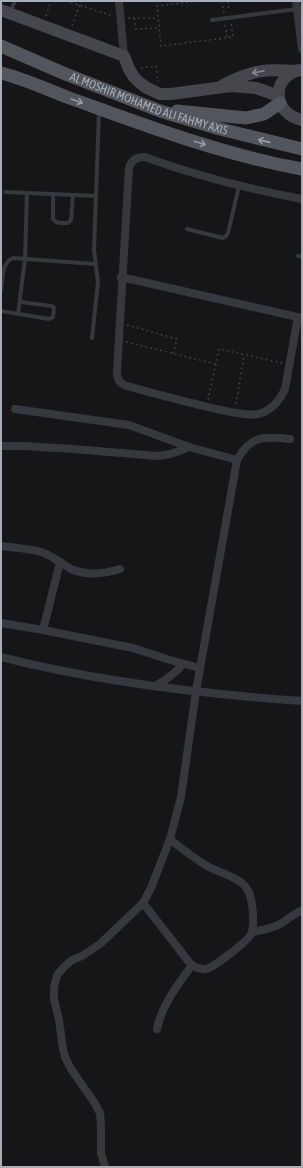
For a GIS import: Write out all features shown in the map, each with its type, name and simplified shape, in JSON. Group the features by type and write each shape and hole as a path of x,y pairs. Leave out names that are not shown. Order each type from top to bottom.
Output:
{"main road":[{"path":"1,35 17,52"},
{"name":"AL MOSHIR MOHAMED ALI FAHMY AXIS","path":"1,46 17,52 38,63 160,111 220,129 302,149"},
{"path":"30,82 35,80 39,75 40,69 38,63"},
{"name":"AL MOSHIR MOHAMED ALI FAHMY AXIS","path":"1,73 30,82 54,93 99,109 199,143 244,156 302,169"},
{"path":"54,93 51,85 54,78 63,73"},
{"path":"160,111 175,110 246,118 264,114 280,100"}],"street":[{"path":"119,1 124,56 134,77 147,88 160,94 171,94 231,86 268,92 280,100"},
{"path":"297,5 302,49"},
{"path":"5,12 124,56"},
{"path":"219,88 238,78 257,72 299,70"},
{"path":"299,70 291,74 282,83 279,90 280,100 284,110 289,115 302,120"},
{"path":"121,278 300,318 283,394 276,404 260,414 247,415 207,407 127,386 119,381 117,375 118,340 121,278 129,168 133,161 141,157 145,157 190,173 239,186 302,199"},
{"path":"15,409 129,425 189,447 237,460"},
{"path":"105,1167 101,1153 100,1113 71,1069 65,1057 54,999 54,987 57,975 68,963 100,944 142,903 151,888 170,839 181,798 196,691 237,460 248,445 259,439 271,437 290,439"},
{"path":"1,446 73,449 158,456 171,454 189,447"},
{"path":"1,546 42,552 70,568 86,573 103,574 120,569"},
{"path":"43,630 60,562"},
{"path":"1,623 133,648 200,668"},
{"path":"1,657 58,670 155,686 302,701"},
{"path":"155,686 177,672 183,664"},
{"path":"142,903 192,965 202,969 212,967 249,938 252,932 252,899 246,886 239,881 210,868 170,839"},
{"path":"252,932 272,928 282,923 295,913 302,911"},
{"path":"157,1029 163,1008 192,965"}],"lane":[{"path":"5,12 15,1"},
{"path":"212,20 297,5"},
{"path":"92,338 98,282 94,250 99,109"},
{"path":"187,229 223,238 226,236 239,186"},
{"path":"5,192 96,196"},
{"path":"18,314 25,259 27,193"},
{"path":"53,194 53,219 56,222 66,223 70,222 72,218 72,195"},
{"path":"1,290 4,266 6,262 13,258 95,264"},
{"path":"1,310 49,319 52,319 54,316 54,308 52,306 20,302"}],"path":[{"path":"42,26 51,1"},
{"path":"68,35 81,1"},
{"path":"198,1 157,6 162,46 233,37"},
{"path":"134,18 136,29 159,28"},
{"path":"129,69 156,66 160,94"},
{"path":"119,323 177,339 173,354"},
{"path":"118,340 216,364"},
{"path":"207,407 219,349 289,365"},
{"path":"235,412 244,355"}]}
